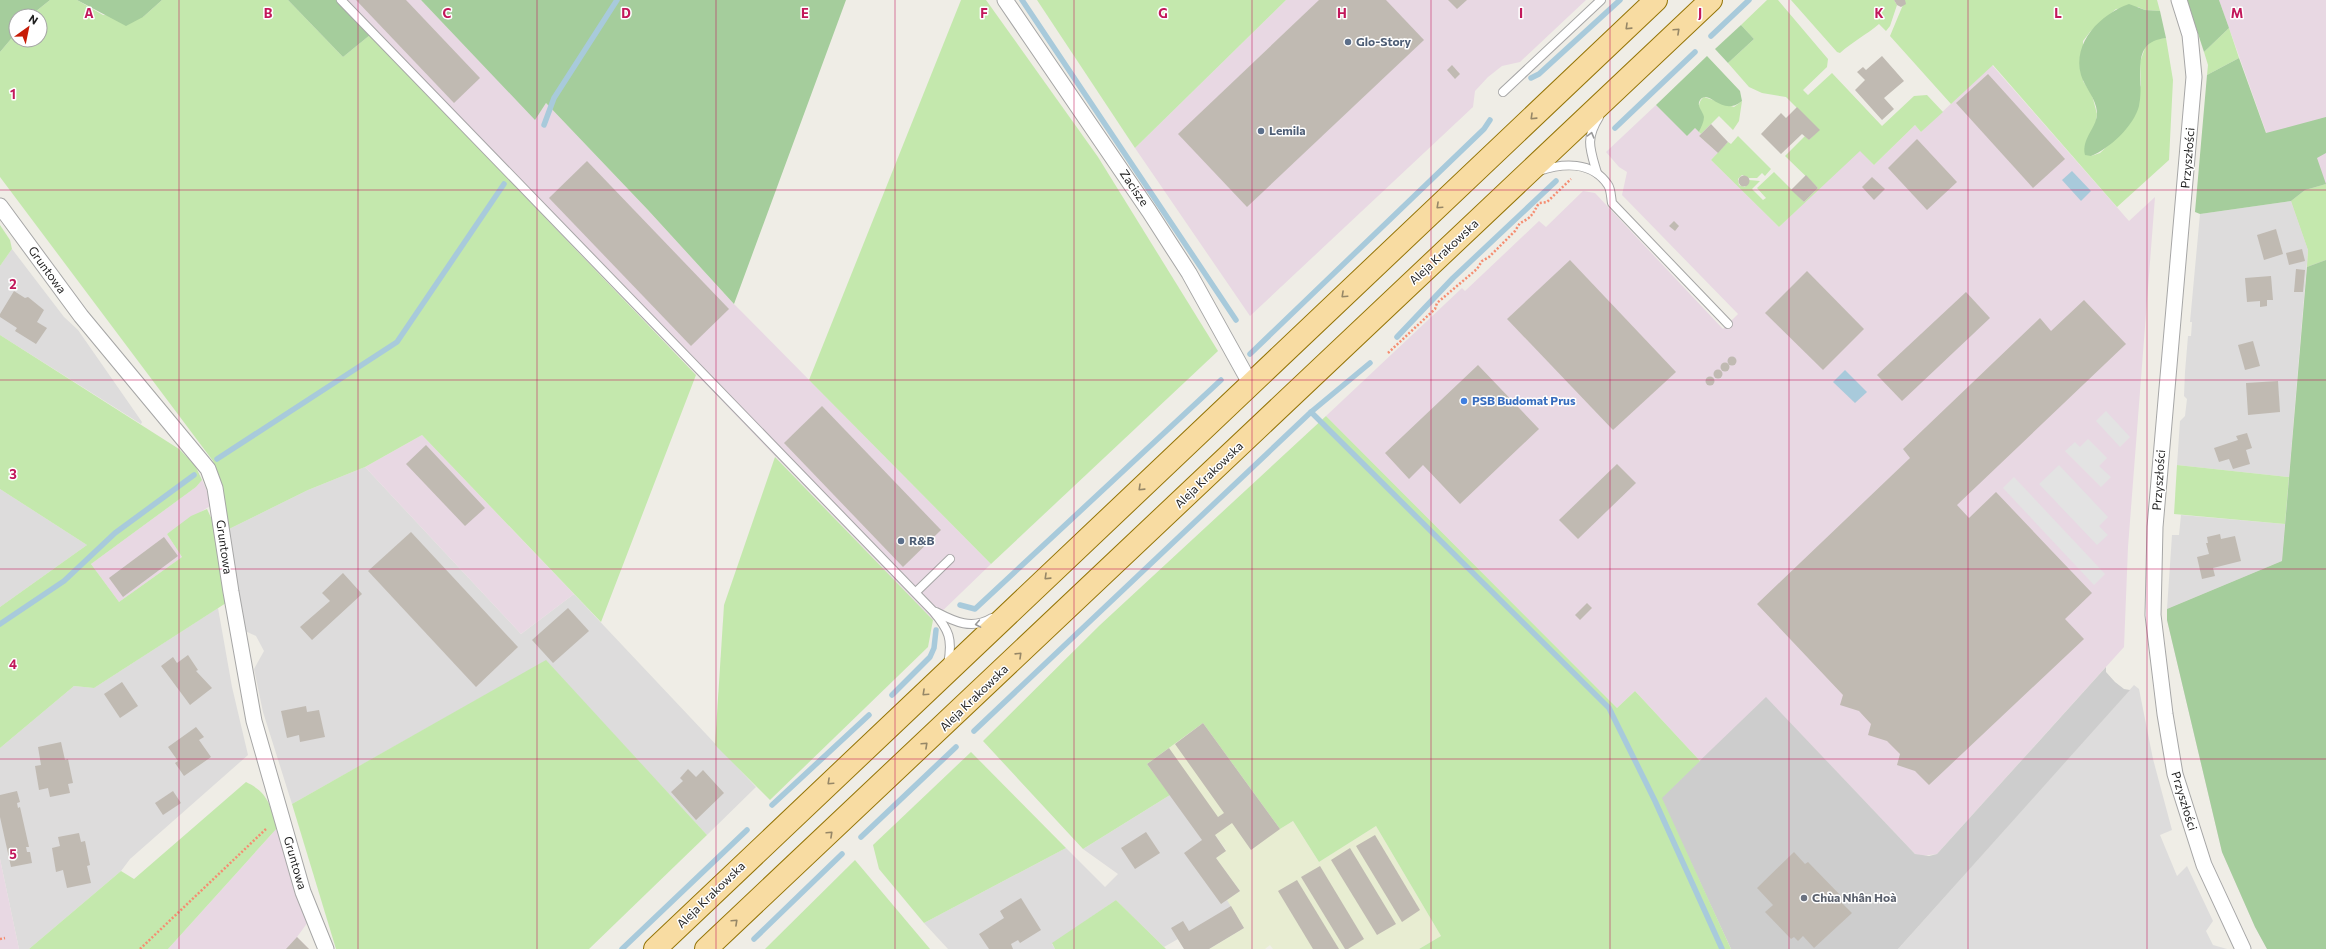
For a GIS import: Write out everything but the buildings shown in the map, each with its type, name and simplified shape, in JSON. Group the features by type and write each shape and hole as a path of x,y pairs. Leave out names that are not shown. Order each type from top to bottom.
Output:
{"main road":[{"name":"Aleja Krakowska","path":"655,949 1656,0"},
{"name":"Aleja Krakowska","path":"706,949 837,828 1711,0"}],"street":[{"name":"Zacisze","path":"1005,0 1185,267 1250,384"},
{"name":"Przyszłości","path":"2179,0 2190,35 2194,77 2156,527 2153,615 2163,699 2175,774 2204,865 2243,949"},
{"name":"Gruntowa","path":"0,206 81,316 208,469 215,488 231,592 254,721 303,892 326,949"}],"lane":[{"path":"341,0 934,611 950,635 951,648 946,673"},
{"path":"1503,92 1601,0"},
{"path":"1608,97 1594,125 1589,145 1597,173 1609,186 1612,203 1728,324"},
{"path":"1524,176 1551,167 1571,164 1597,173"},
{"path":"916,592 950,559"},
{"path":"934,611 956,622 970,625 984,623 1024,599"}],"path":[{"path":"1388,353 1435,309 1437,302 1515,232 1520,223 1526,221 1536,212 1539,203 1547,202 1576,174"},
{"path":"140,949 281,816"},
{"path":"0,939 4,938"}],"shaded area":[{"path":"336,0 421,0 535,119 546,103 648,210 734,304 991,564 933,620"},
{"path":"1286,0 1586,0 1520,62 1502,66 1488,77 1475,91 1473,107 1250,316 1135,148"},
{"path":"2219,0 2326,0 2326,949 2267,949 2255,927 2222,852 2167,620 2167,609 2282,561 2307,267 2308,250"},
{"path":"1992,65 2129,221 2155,197 2128,547 2124,647 1937,854 1922,856 1915,854 1766,698 1700,761 1635,691 1617,708 1326,416 1462,288 1465,291 1539,221 1546,227 1583,191 1595,193 1723,329 1738,314 1622,195 1627,172 1619,167 1606,152 1656,105 1687,135 1695,128 1701,134 1699,136 1718,153 1711,160 1779,227 1860,150 1874,165 1915,125 1921,132"},
{"path":"2291,201 2308,250 2289,477 2177,465 2180,421 2185,416 2187,399 2184,396 2185,372 2188,336 2191,336 2192,322 2190,322 2200,214"},
{"path":"12,249 64,317 78,330 142,422 141,424 0,335 0,266"},
{"path":"2106,411 2130,437 2120,447 2096,421"},
{"path":"422,435 574,594 521,634 365,467"},
{"path":"2088,439 2107,458 2099,466 2111,477 2101,487 2065,451 2075,442 2080,447"},
{"path":"2059,465 2108,517 2099,526 2108,535 2097,545 2039,484"},
{"path":"365,467 521,634 574,594 756,787 707,835 546,661 292,804 263,712 254,669 264,651 256,636 245,631 229,529 308,490"},
{"path":"2014,477 2105,574 2094,585 2003,488"},
{"path":"202,480 213,504 167,534 182,557 119,602 91,564 196,487"},
{"path":"0,489 87,545 0,607"},
{"path":"2181,515 2285,524 2282,561 2167,609 2172,535 2179,535"},
{"path":"218,608 232,687 248,755 130,859 121,871 29,949 19,949 0,859 0,748 74,686 94,688"},
{"path":"2106,667 2106,672 2115,682 2124,689 2130,690 1898,949 1731,949 1661,798 1766,697 1915,854 1929,856 1937,854"},
{"path":"2134,685 2139,689 2153,759 2172,830 2160,835 2177,876 2187,866 2213,921 2206,931 2213,945 2227,949 1898,949"},
{"path":"1170,795 1213,832 1226,851 1216,858 1240,891 1244,928 1209,949 1184,949 1178,939 1164,947 1116,900 1052,944 1055,949 948,949 924,923 1066,848 1105,887 1118,874 1083,849"},
{"path":"278,827 308,922 297,937 309,949 168,949"},
{"path":"0,859 19,949 0,949"}],"green space":[{"path":"0,0 50,0 40,8 8,8 8,42 0,52"},
{"path":"50,0 77,0 103,15 143,17 162,0 288,0 343,57 370,35 696,375 601,622 422,435 365,467 308,490 229,529 219,477 213,461 0,177 0,52 8,42 8,48 48,48 48,8 40,8"},
{"path":"77,0 162,0 143,17 126,26"},
{"path":"288,0 336,0 370,35 343,57"},
{"path":"421,0 846,0 734,304 648,210 546,103 535,120"},
{"path":"961,0 986,0 1098,157 1218,351 991,564 809,380"},
{"path":"1037,0 1286,0 1135,148"},
{"path":"1767,0 1778,0 1828,59 1827,67 1803,90 1808,95 1832,73 1882,126 1914,96 1927,95 1943,112 1921,132 1915,125 1874,165 1860,151 1779,227 1711,160 1728,142 1731,144 1738,136 1771,169 1765,176 1762,173 1757,178 1749,178 1742,175 1738,179 1739,185 1745,187 1749,180 1760,181 1752,189 1763,200 1766,198 1757,188 1774,172 1804,202 1818,188 1785,156 1805,136 1809,140 1819,130 1786,97 1762,93 1749,87 1728,63 1754,39 1741,25"},
{"path":"1791,0 1894,0 1897,5 1890,26 1886,31 1879,24 1840,53 1837,52"},
{"path":"1905,0 2157,0 2160,11 2145,10 2138,7 2116,9 2090,32 2083,41 2083,81 2092,95 2097,114 2091,156 2100,153 2114,140 2141,85 2140,62 2145,48 2153,39 2166,38 2173,80 2169,160 2117,207 1993,65 1951,104 1890,36"},
{"path":"2187,0 2219,0 2229,28 2204,52"},
{"path":"2129,4 2145,10 2160,11 2166,38 2154,41 2146,47 2142,54 2140,64 2141,96 2139,106 2132,121 2120,136 2105,148 2091,156 2085,155 2085,143 2095,123 2097,112 2095,102 2081,75 2079,63 2081,51 2091,31 2099,22 2108,15"},
{"path":"1741,25 1754,39 1728,63 1715,49"},
{"path":"2229,28 2239,58 2207,75 2208,65 2204,52"},
{"path":"1707,56 1740,91 1742,101 1735,105 1728,106 1722,105 1708,97 1704,97 1700,100 1699,106 1704,117 1704,121 1699,132 1695,128 1687,136 1656,105"},
{"path":"2239,58 2266,133 2326,117 2326,153 2317,158 2326,184 2305,190 2291,201 2200,214 2195,212 2207,75"},
{"path":"1704,97 1734,107 1742,101 1739,121 1733,130 1719,116 1701,134 1699,132 1699,104"},
{"path":"2326,184 2326,260 2307,267 2308,250 2291,201 2305,190"},
{"path":"0,225 10,240 12,249 0,266"},
{"path":"2326,260 2326,949 2267,949 2255,927 2222,852 2167,620 2167,609 2282,561 2307,267"},
{"path":"0,335 179,449 195,465 202,480 196,487 91,564 119,602 182,557 167,534 191,516 207,509 219,535 226,603 94,688 74,686 0,748 0,607 87,545 0,489"},
{"path":"1326,416 1617,708 1635,691 1700,761 1662,798 1731,949 1419,949 1441,936 1376,826 1319,862 1293,821 1280,829 1203,723 1147,764 1170,795 1083,849 983,741 1100,625"},
{"path":"775,457 933,620 928,647 770,800 715,745 724,605"},
{"path":"2177,465 2289,477 2285,524 2174,514"},
{"path":"546,660 707,835 589,949 336,949 292,804"},
{"path":"1203,723 1280,829 1293,821 1319,862 1376,826 1441,936 1419,949 1273,949 1270,945 1265,949 1209,949 1244,928 1227,900 1240,891 1216,858 1226,850 1213,832 1147,764"},
{"path":"971,752 1066,848 924,923 879,869 873,845"},
{"path":"246,782 254,786 264,795 278,827 168,949 29,949 121,871 134,879"},
{"path":"855,860 930,949 765,949"},
{"path":"1116,900 1166,949 1055,949 1052,943"}],"water":[{"path":"2072,171 2091,191 2081,201 2062,180"},
{"path":"1845,370 1867,392 1855,403 1833,382"}],"waterway":[{"path":"544,125 554,98 617,0"},
{"path":"1022,0 1236,320"},
{"path":"1531,78 1539,74 1620,0"},
{"path":"1711,36 1749,0"},
{"path":"1615,128 1695,52"},
{"path":"1250,354 1484,129 1490,120"},
{"path":"1397,337 1453,278 1556,181"},
{"path":"217,459 397,342 504,184"},
{"path":"974,731 1311,412 1370,363"},
{"path":"960,605 975,609 1221,380"},
{"path":"1311,412 1609,708 1655,801 1722,949"},
{"path":"0,624 64,581 115,533 194,475"},
{"path":"892,695 930,657 934,648 936,630"},
{"path":"772,805 869,715"},
{"path":"861,837 956,747"},
{"path":"622,949 747,830"},
{"path":"754,939 842,854"}],"place":[{"name":"Glo-Story","path":"1348,42"},
{"name":"Lemila","path":"1261,131"},
{"name":"PSB Budomat Prus","path":"1464,401"},
{"name":"R&B","path":"901,541"},
{"name":"Chùa Nhân Hoà","path":"1804,898"}]}
